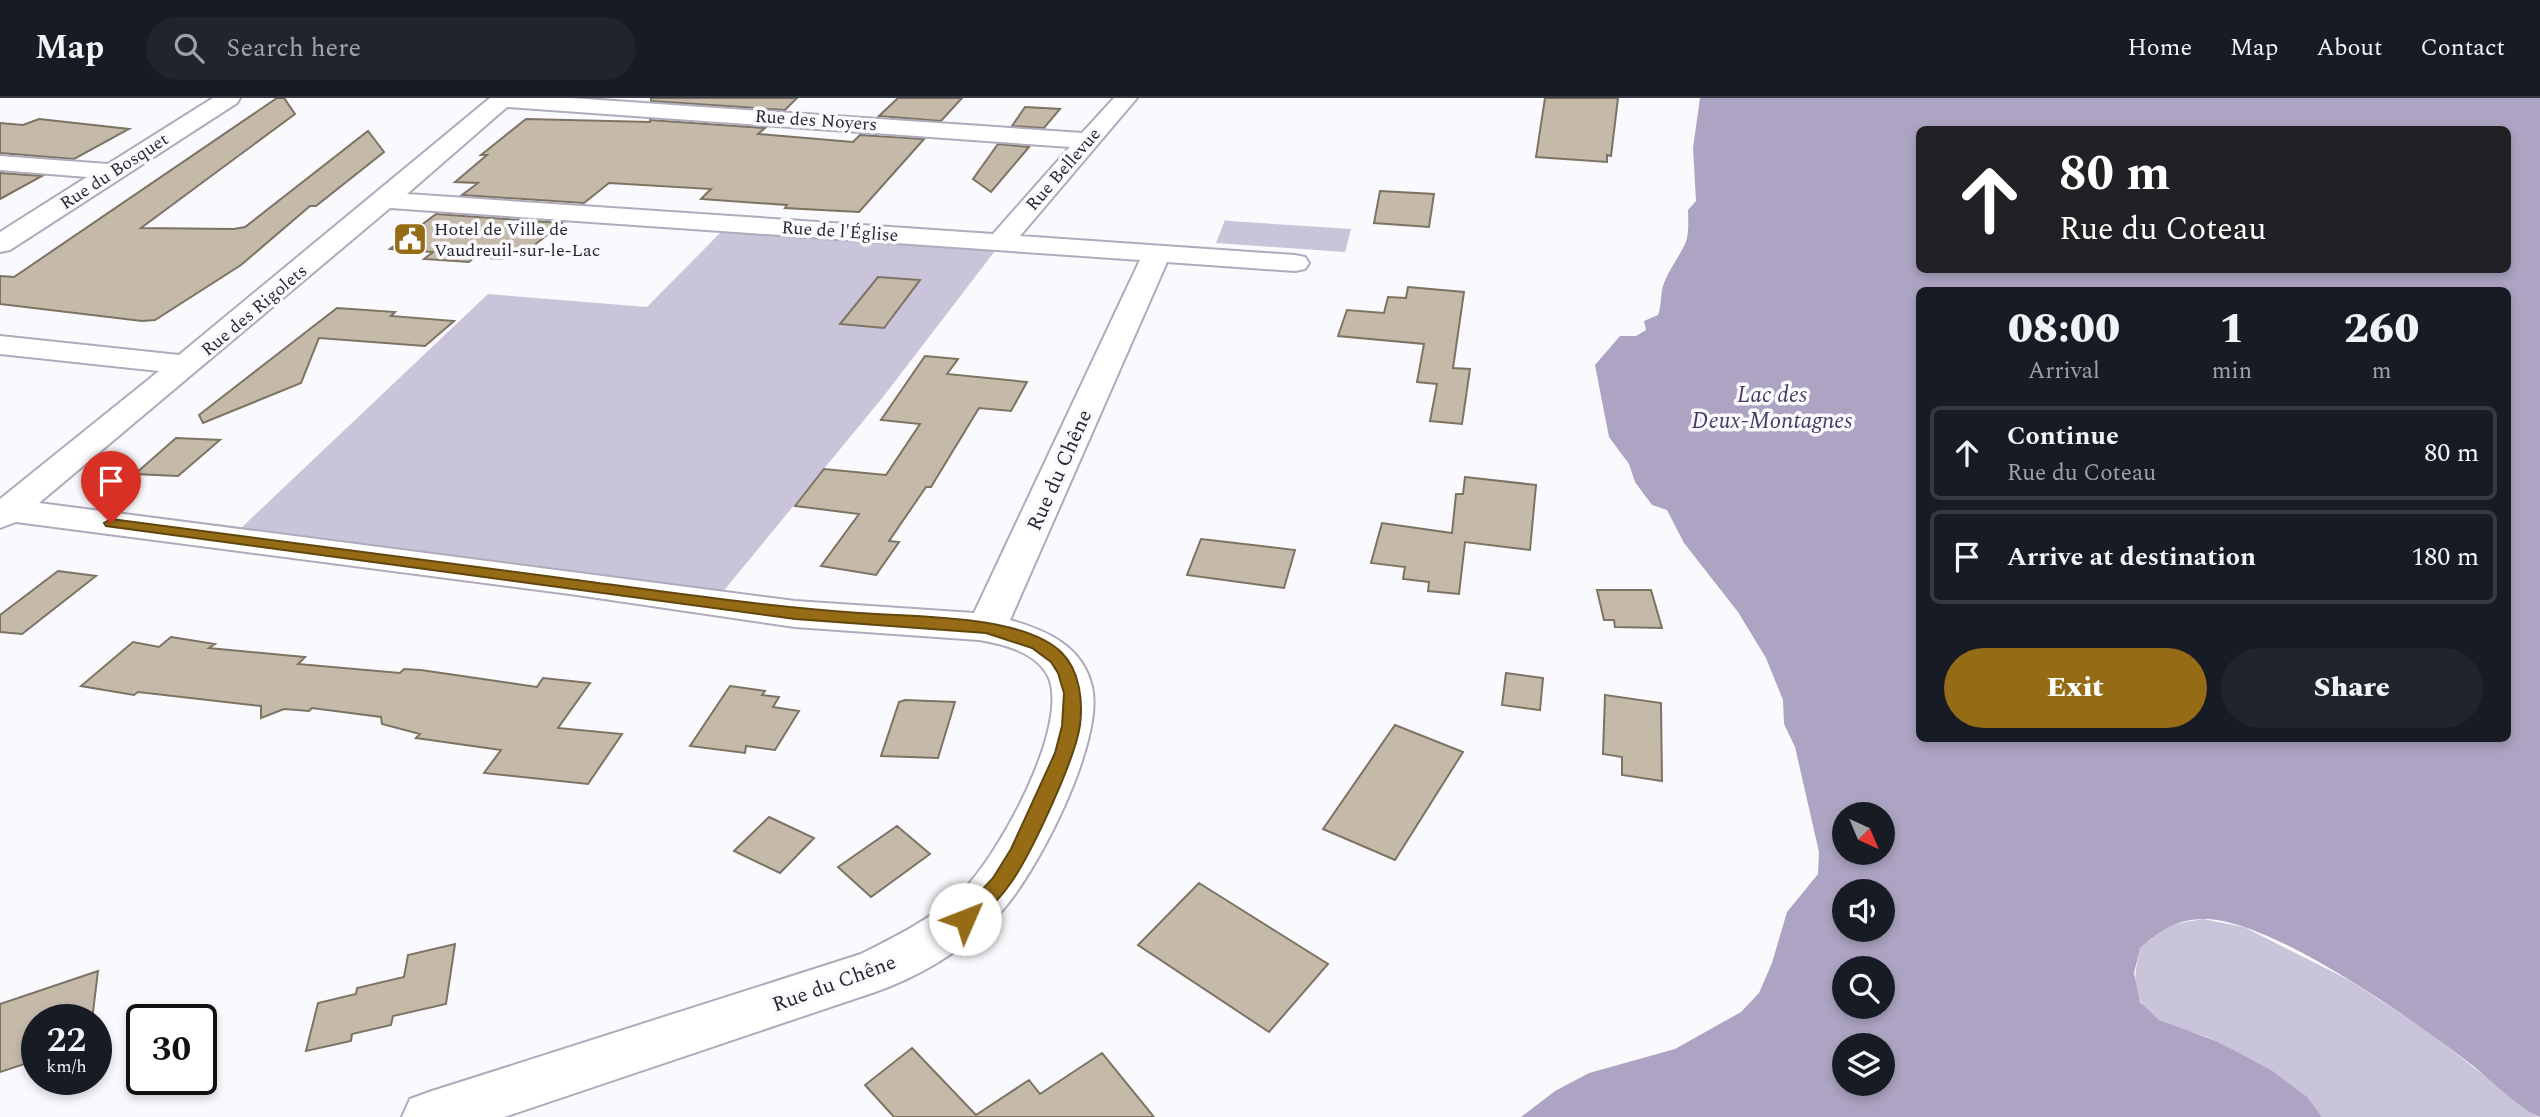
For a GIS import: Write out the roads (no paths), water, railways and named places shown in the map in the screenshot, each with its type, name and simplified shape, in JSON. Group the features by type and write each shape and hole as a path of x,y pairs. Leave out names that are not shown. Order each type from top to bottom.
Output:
{"street":[{"name":"Rue du Bosquet","path":"0,244 229,98"},
{"name":"Rue Bellevue","path":"1001,242 1126,98"},
{"name":"Rue des Noyers","path":"503,99 1088,141"},
{"name":"Rue des Rigolets","path":"4,513 187,365 503,99"},
{"path":"0,163 113,172"},
{"name":"Rue de l'Église","path":"385,200 1294,263"},
{"name":"Rue du Chêne","path":"429,1117 875,971 942,935 980,906 1000,883 1019,852 1063,753 1073,719 1072,693 1057,658 1038,644 986,628 1157,254"},
{"path":"0,345 187,365"},
{"path":"4,513 795,614 986,628"}],"water":[{"name":"Lac des Deux-Montagnes","path":"1700,98 2540,98 2540,1117 2516,1102 2417,1024 2341,975 2264,934 2229,922 2201,919 2182,922 2168,928 2140,948 2134,973 2140,1002 2159,1020 2216,1041 2271,1070 2307,1097 2322,1117 1521,1117 1555,1091 1589,1073 1675,1049 1741,1012 1759,993 1772,963 1787,912 1818,874 1819,852 1795,747 1784,724 1783,700 1766,658 1738,612 1684,543 1667,510 1652,505 1635,482 1629,464 1609,437 1595,365 1620,336 1636,336 1646,330 1644,321 1658,315 1664,283 1687,239 1688,210 1696,201 1693,148"}],"place":[{"name":"Hotel de Ville de Vaudreuil-sur-le-Lac","path":"410,239"}]}
